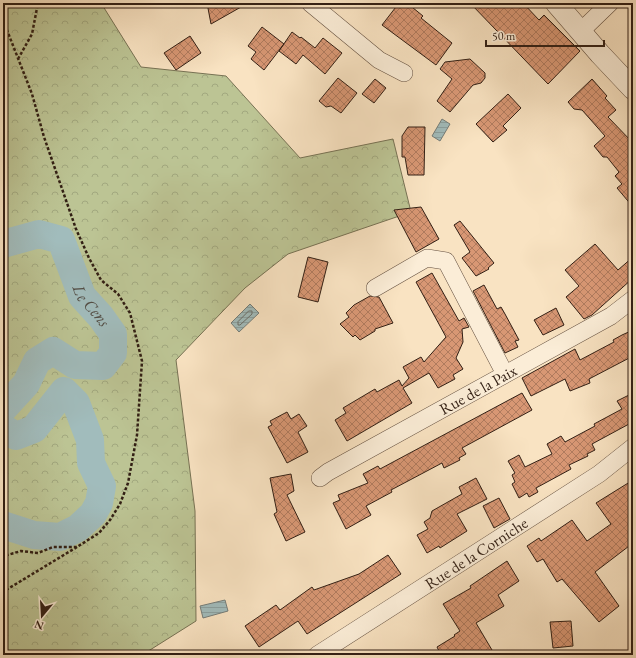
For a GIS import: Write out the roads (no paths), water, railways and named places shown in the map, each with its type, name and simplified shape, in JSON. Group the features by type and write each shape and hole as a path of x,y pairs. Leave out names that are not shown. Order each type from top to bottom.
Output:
{"street":[{"path":"310,3 379,60 404,73"},
{"path":"556,3 600,54 633,89"},
{"path":"581,31 610,3"},
{"path":"375,288 427,258 446,261 505,374"},
{"name":"Rue de la Paix","path":"320,478 328,472 611,316 633,299"},
{"name":"Rue de la Corniche","path":"317,655 599,474 633,447"}],"water":[{"path":"442,119 450,124 440,141 432,136"},
{"path":"250,304 259,313 239,332 231,323"},
{"path":"225,600 228,611 203,618 200,606"}],"waterway":[{"name":"Le Cens","path":"3,244 39,234 61,240 82,296 101,317 113,334 113,353 103,366 75,365 53,351 37,361 26,384 3,409"},
{"name":"Le Cens","path":"3,428 16,436 34,429 64,391 76,403 90,440 91,463 102,486 99,503 93,514 78,528 60,537 34,535 3,525"}]}
